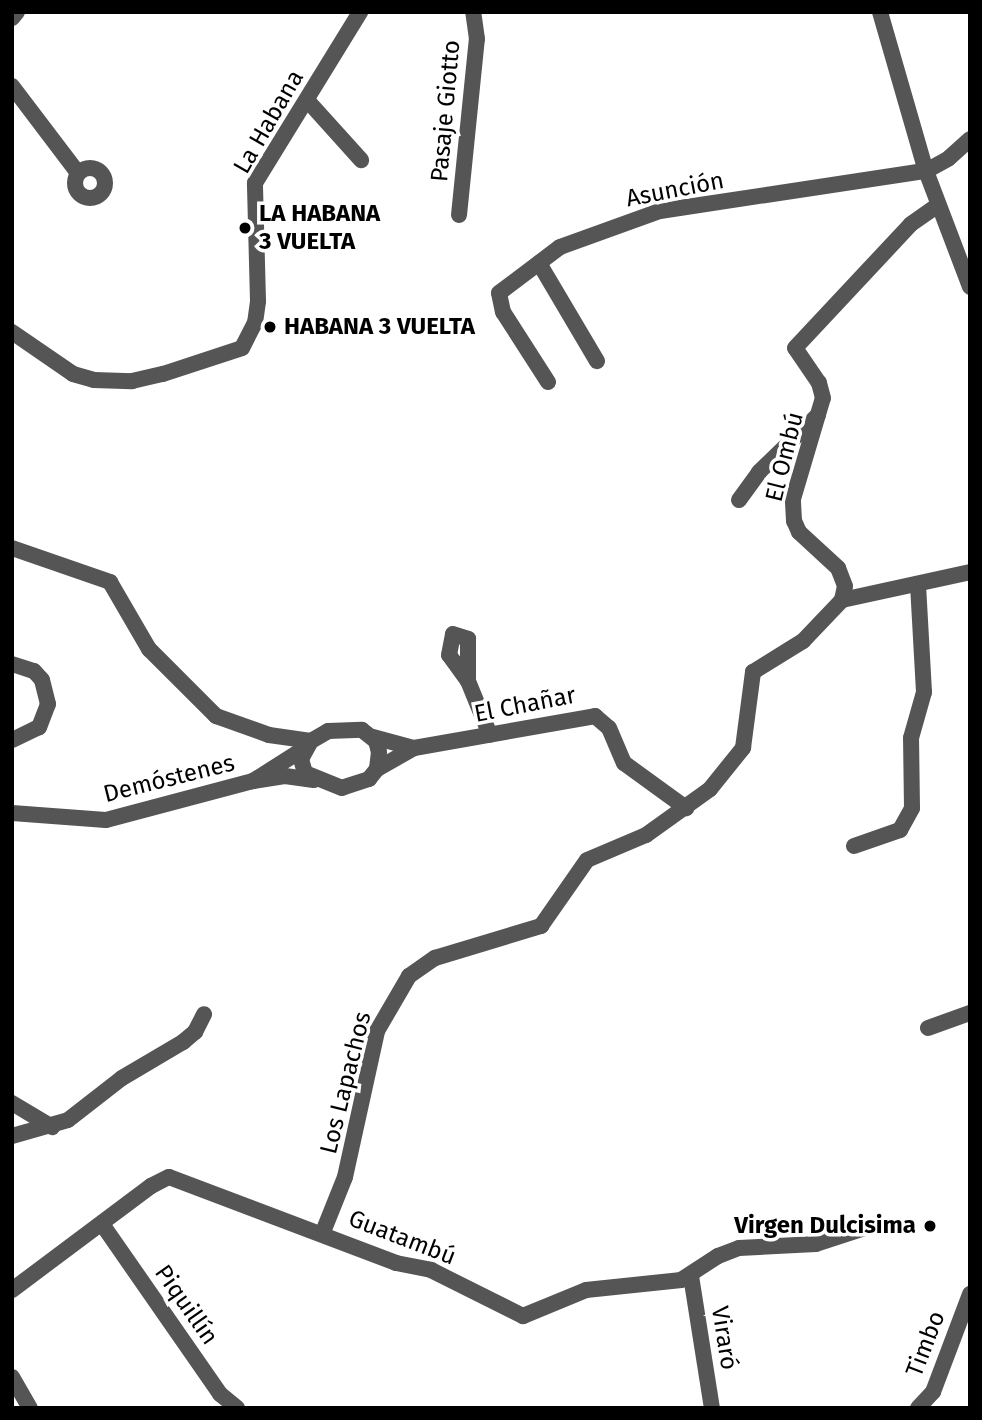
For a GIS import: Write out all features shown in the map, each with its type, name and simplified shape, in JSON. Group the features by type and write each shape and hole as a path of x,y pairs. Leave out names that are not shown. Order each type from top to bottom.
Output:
{"street":[{"path":"12,18 17,12"},
{"name":"La Habana","path":"12,332 73,374 94,380 163,374 242,348 255,323 258,301 255,183 360,12"},
{"name":"Pasaje Giotto","path":"459,215 477,39 474,12"},
{"path":"880,12 937,206 970,287"},
{"path":"12,86 78,173"},
{"path":"307,100 361,160"},
{"name":"Asunción","path":"548,382 500,301 505,285 575,239 660,211 926,171 949,159 970,139"},
{"name":"El Ombú","path":"842,600 843,576 799,532 792,511 820,414 822,389 797,355 800,339 911,224 937,206"},
{"path":"539,263 597,361"},
{"path":"739,500 759,472 820,414"},
{"path":"12,548 110,582 142,641 211,713 269,735 308,744 302,766 315,780"},
{"path":"842,600 970,572"},
{"path":"854,846 900,830 912,807 911,738 924,692 918,584"},
{"name":"Los Lapachos","path":"323,1232 345,1177 377,1031 409,976 435,958 541,926 587,860 646,835 686,808 716,783 744,748 753,672 803,641 842,600"},
{"path":"12,664 34,671 47,692 48,704 39,727 12,740"},
{"path":"468,681 490,735"},
{"name":"El Chañar","path":"377,769 414,748 595,716 609,728 624,763 686,808"},
{"name":"Demóstenes","path":"253,781 281,766 328,731 351,729 373,737"},
{"path":"269,735 285,752 281,766"},
{"path":"373,737 379,752 377,769"},
{"name":"El Chañar","path":"373,737 414,748"},
{"name":"Demóstenes","path":"12,813 106,820 253,781 285,776 350,788 377,769"},
{"path":"928,1028 970,1013"},
{"path":"12,1136 52,1127 68,1120 122,1078 170,1052 195,1032 204,1014"},
{"path":"12,1103 52,1127"},
{"name":"Guatambú","path":"12,1290 161,1179 175,1177 323,1232 396,1263 431,1270 523,1316 586,1290 669,1283 691,1276 718,1256 739,1248 816,1244 880,1223"},
{"name":"Piquillín","path":"102,1224 220,1394 237,1408"},
{"name":"Viraró","path":"691,1276 712,1408"},
{"name":"Timbo","path":"918,1408 933,1392 970,1294"},
{"path":"12,1377 30,1408"}],"place":[{"name":"LA HABANA 3 VUELTA","path":"245,228"},
{"name":"HABANA 3 VUELTA","path":"270,327"},
{"name":"Virgen Dulcisima","path":"930,1226"}]}
